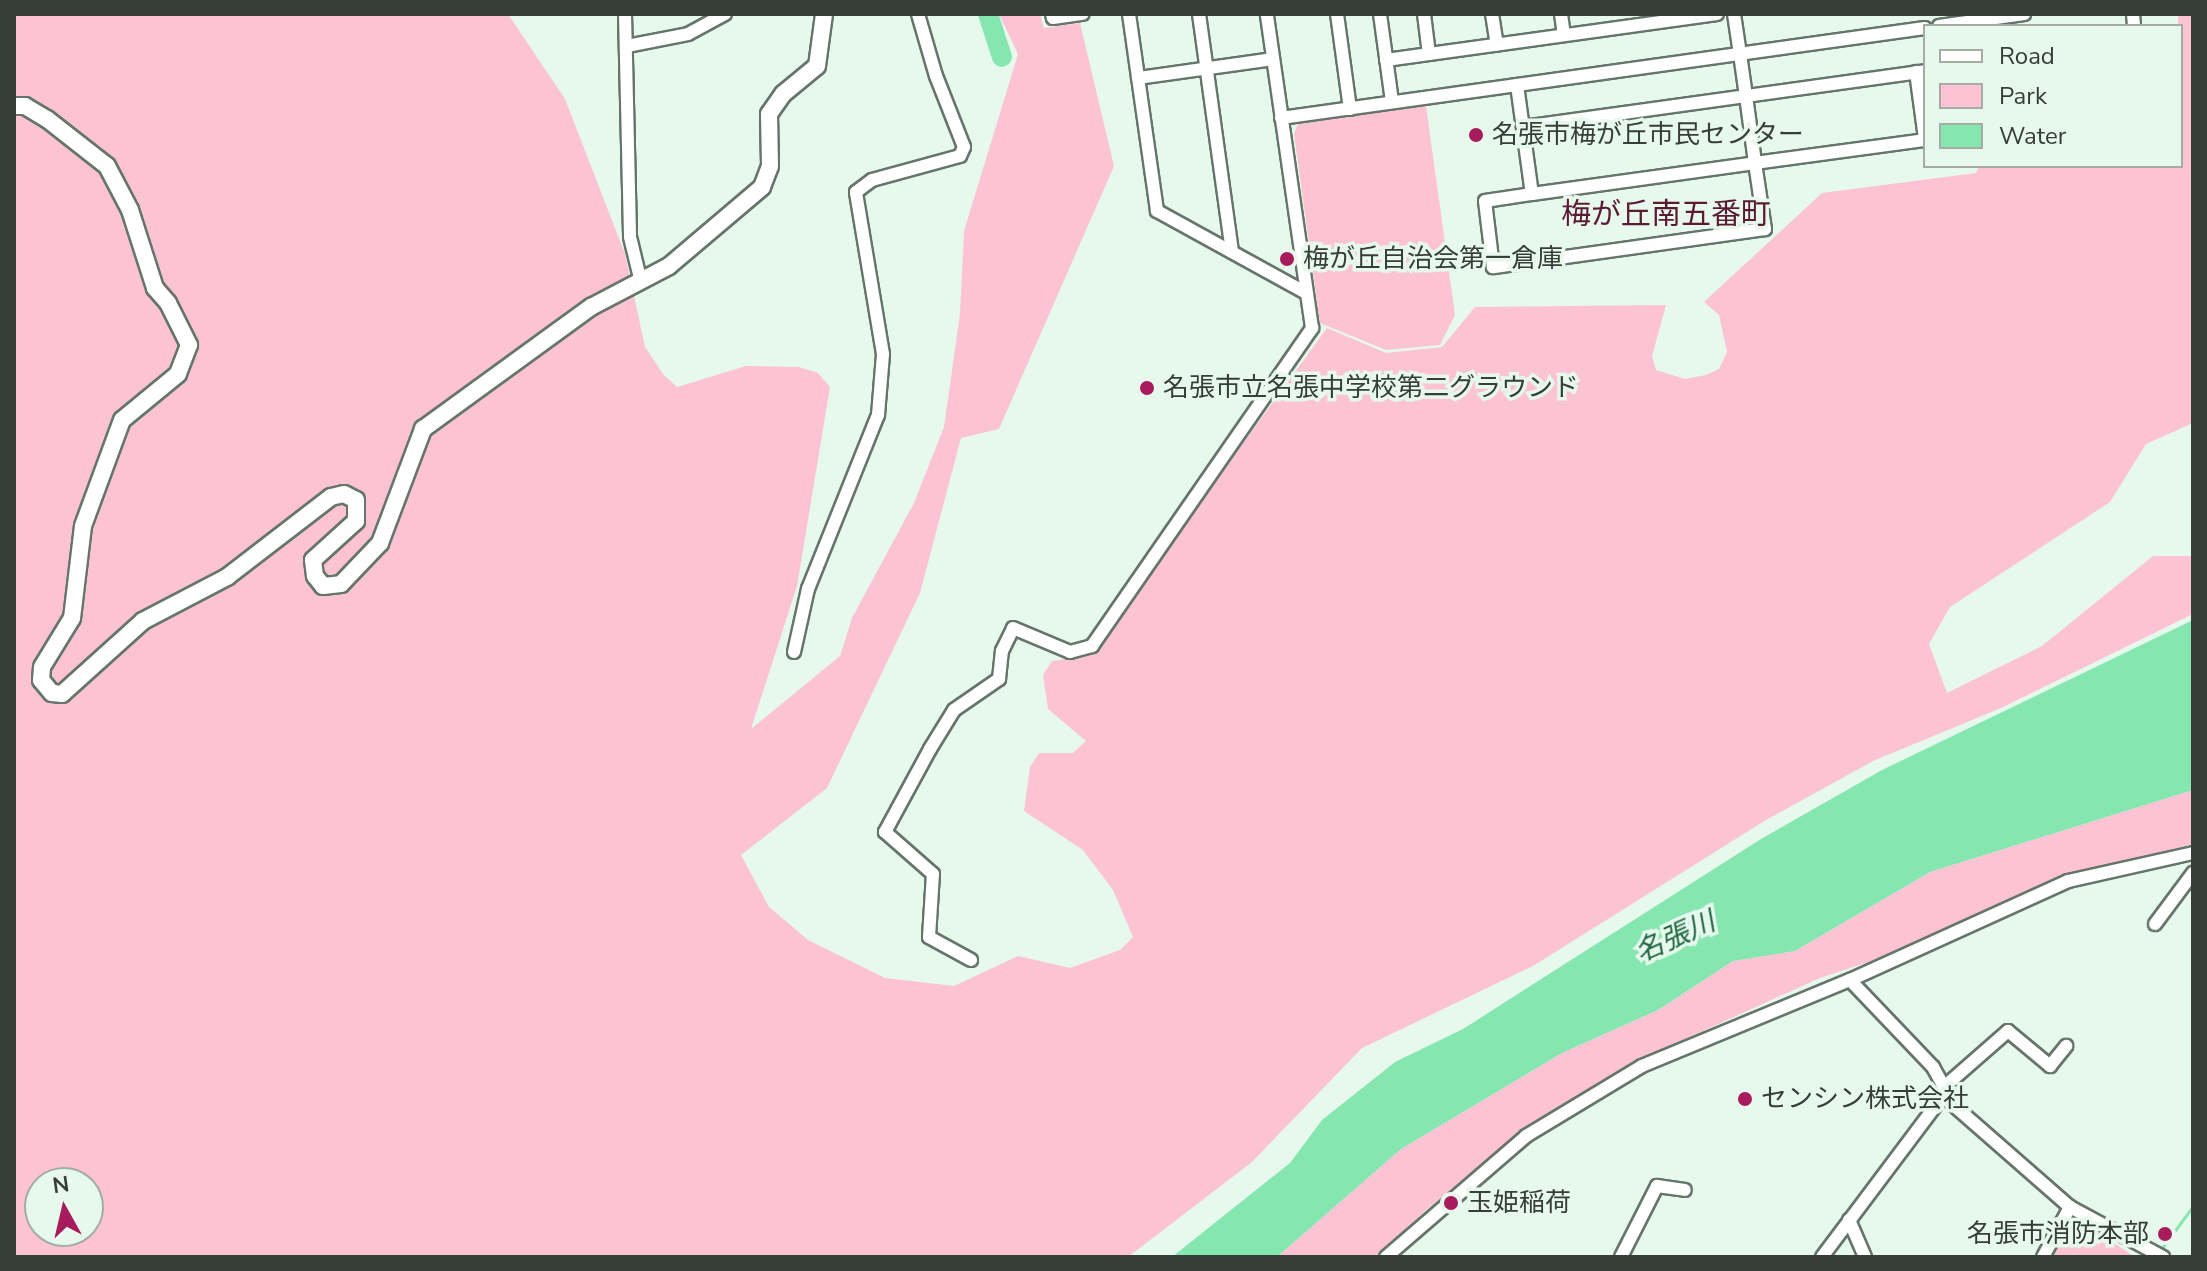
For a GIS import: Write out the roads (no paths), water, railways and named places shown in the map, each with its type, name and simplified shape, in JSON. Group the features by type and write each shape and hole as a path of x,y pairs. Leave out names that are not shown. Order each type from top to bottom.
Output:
{"street":[{"path":"625,14 630,237 640,278"},
{"path":"627,46 688,34 725,14"},
{"path":"14,106 25,106 47,119 107,166 125,198 155,288 168,303 189,345 178,374 122,420 83,526 72,618 42,667 41,680 52,693 73,687 143,621 227,577 331,497 344,494 356,500 356,521 313,560 315,576 323,586 341,584 380,543 423,429 591,307 640,278 669,266 762,187 770,166 769,114 783,94 817,66 824,14"},
{"path":"794,652 808,589 878,415 883,354 856,192 872,180 960,156 964,147 936,76 918,14"},
{"path":"1052,14 1053,18 1083,14"},
{"path":"1129,14 1157,211 1306,293"},
{"path":"1199,14 1232,252"},
{"path":"971,960 929,937 933,874 885,832 945,721 999,679 1002,651 1013,628 1070,652 1092,646 1312,328 1267,14"},
{"path":"1337,14 1350,109"},
{"path":"1380,14 1392,102"},
{"path":"1424,14 1429,54"},
{"path":"1492,14 1497,45"},
{"path":"1561,14 1564,35"},
{"path":"1386,60 1564,35 1629,20 1717,14"},
{"path":"1734,14 1755,163 1765,229 1493,267 1485,201 1532,194 1755,163 1923,139"},
{"path":"1961,24 2016,19"},
{"path":"1281,118 1923,28"},
{"path":"1138,78 1273,59"},
{"path":"1523,127 1920,71 1923,112"},
{"path":"1517,85 1532,194"},
{"path":"1386,1257 1526,1136 1622,1077 1850,980 2068,881 2193,853"},
{"path":"2155,924 2193,873"},
{"path":"1850,980 1933,1067 1944,1091 2068,1211 2159,1255"},
{"path":"1822,1257 1944,1091 2003,1026 2050,1066 2066,1046"},
{"path":"1621,1257 1657,1186 1685,1190"},
{"path":"2043,1257 2068,1211"},
{"path":"1849,1220 1865,1257"}],"water":[{"name":"名張川","path":"2193,620 2193,790 1930,872 1795,951 1733,961 1658,1010 1562,1053 1401,1149 1277,1257 1172,1257 1290,1163 1322,1120 1395,1062 1463,1029 1761,839 1882,770"}],"waterway":[{"path":"988,14 1002,57"},
{"path":"2159,1252 2193,1206"},
{"path":"2035,1257 2061,1212"},
{"path":"2097,1228 2150,1257"}],"place":[{"name":"名張市梅が丘市民センター","path":"1476,135"},
{"name":"梅が丘自治会第一倉庫","path":"1287,259"},
{"name":"名張市立名張中学校第二グラウンド","path":"1147,388"},
{"name":"センシン株式会社","path":"1745,1099"},
{"name":"玉姫稲荷","path":"1451,1203"},
{"name":"名張市消防本部","path":"2165,1234"}],"district":[{"name":"梅が丘南五番町","path":"1666,215"}]}
